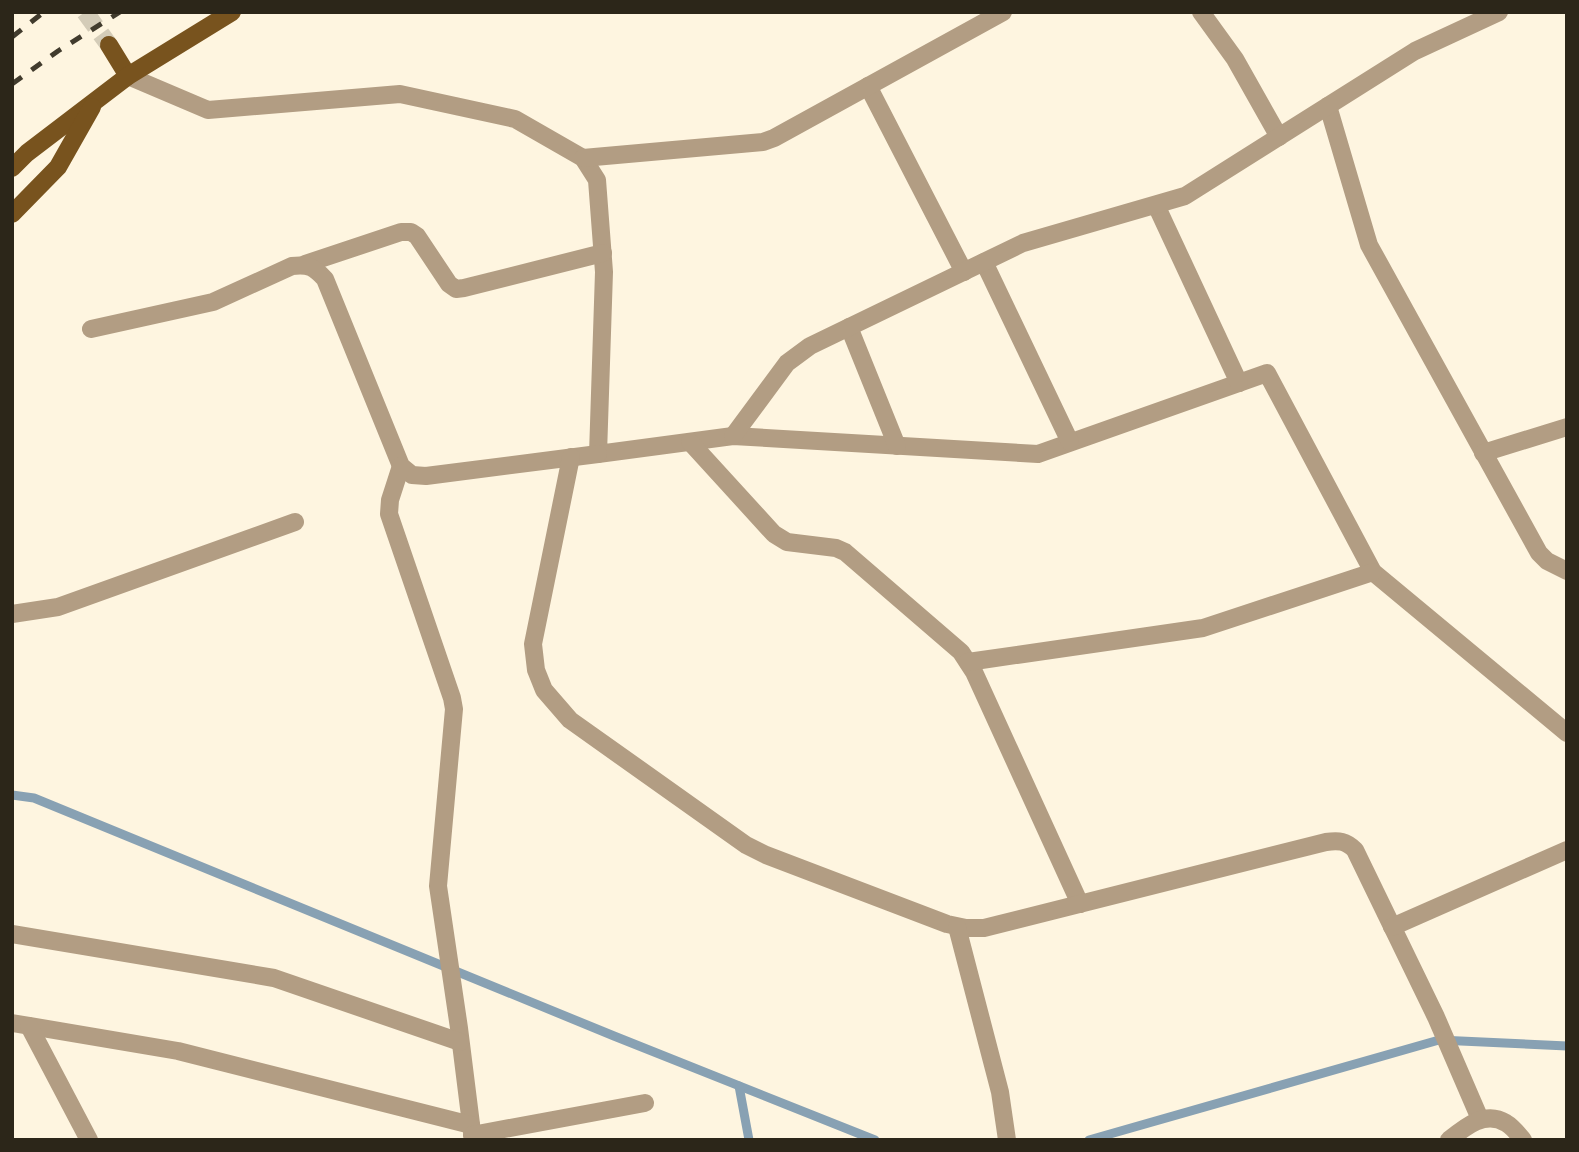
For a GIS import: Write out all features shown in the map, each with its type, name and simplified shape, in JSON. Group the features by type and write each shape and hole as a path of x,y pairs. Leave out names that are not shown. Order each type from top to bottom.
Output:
{"main road":[{"path":"12,168 27,153 128,76 232,12"},
{"path":"109,45 128,76"},
{"path":"12,214 58,167 97,98"}],"street":[{"path":"583,158 763,142 1003,12"},
{"path":"1200,12 1235,59 1279,137"},
{"path":"733,436 787,363 810,346 1034,239 1156,205 1195,190 1415,51 1499,12"},
{"path":"128,76 208,110 400,94 515,119 583,158 597,180 603,253 598,454"},
{"path":"868,86 964,272"},
{"path":"1328,106 1369,245 1539,553 1547,561 1567,571"},
{"path":"1156,205 1239,383"},
{"path":"91,329 213,302 292,266 401,232 411,232 417,236 449,284 456,289 603,253"},
{"path":"984,262 1070,442"},
{"path":"305,264 316,269 325,279 401,466 412,475 426,476 733,436 1038,454 1267,373 1373,572 1567,733"},
{"path":"849,327 897,446"},
{"path":"1483,453 1567,426"},
{"path":"690,442 774,534 787,542 836,548 845,552 961,652 1080,904"},
{"path":"571,457 533,644 536,670 544,690 570,720 746,845 957,927 984,928 1313,845 1338,841 1348,843 1355,850 1436,1017 1480,1119"},
{"path":"401,466 390,500 389,514 454,709 438,886 472,1133"},
{"path":"12,614 58,607 295,523"},
{"path":"968,662 1203,628 1373,572"},
{"path":"1392,927 1567,849"},
{"path":"957,927 1000,1092 1007,1140"},
{"path":"12,934 274,978 460,1035"},
{"path":"21,1024 171,1049 472,1133 645,1102"},
{"path":"21,1024 89,1140"},
{"path":"1449,1140 1464,1127 1480,1119 1497,1118 1508,1124 1522,1140"}],"waterway":[{"path":"12,795 34,798 875,1140"},
{"path":"1089,1140 1439,1040 1567,1046"},
{"path":"739,1086 749,1140"}],"tunnel":[{"path":"85,12 109,45"}],"railway":[{"path":"12,37 44,12"},
{"path":"12,84 120,12"}]}
